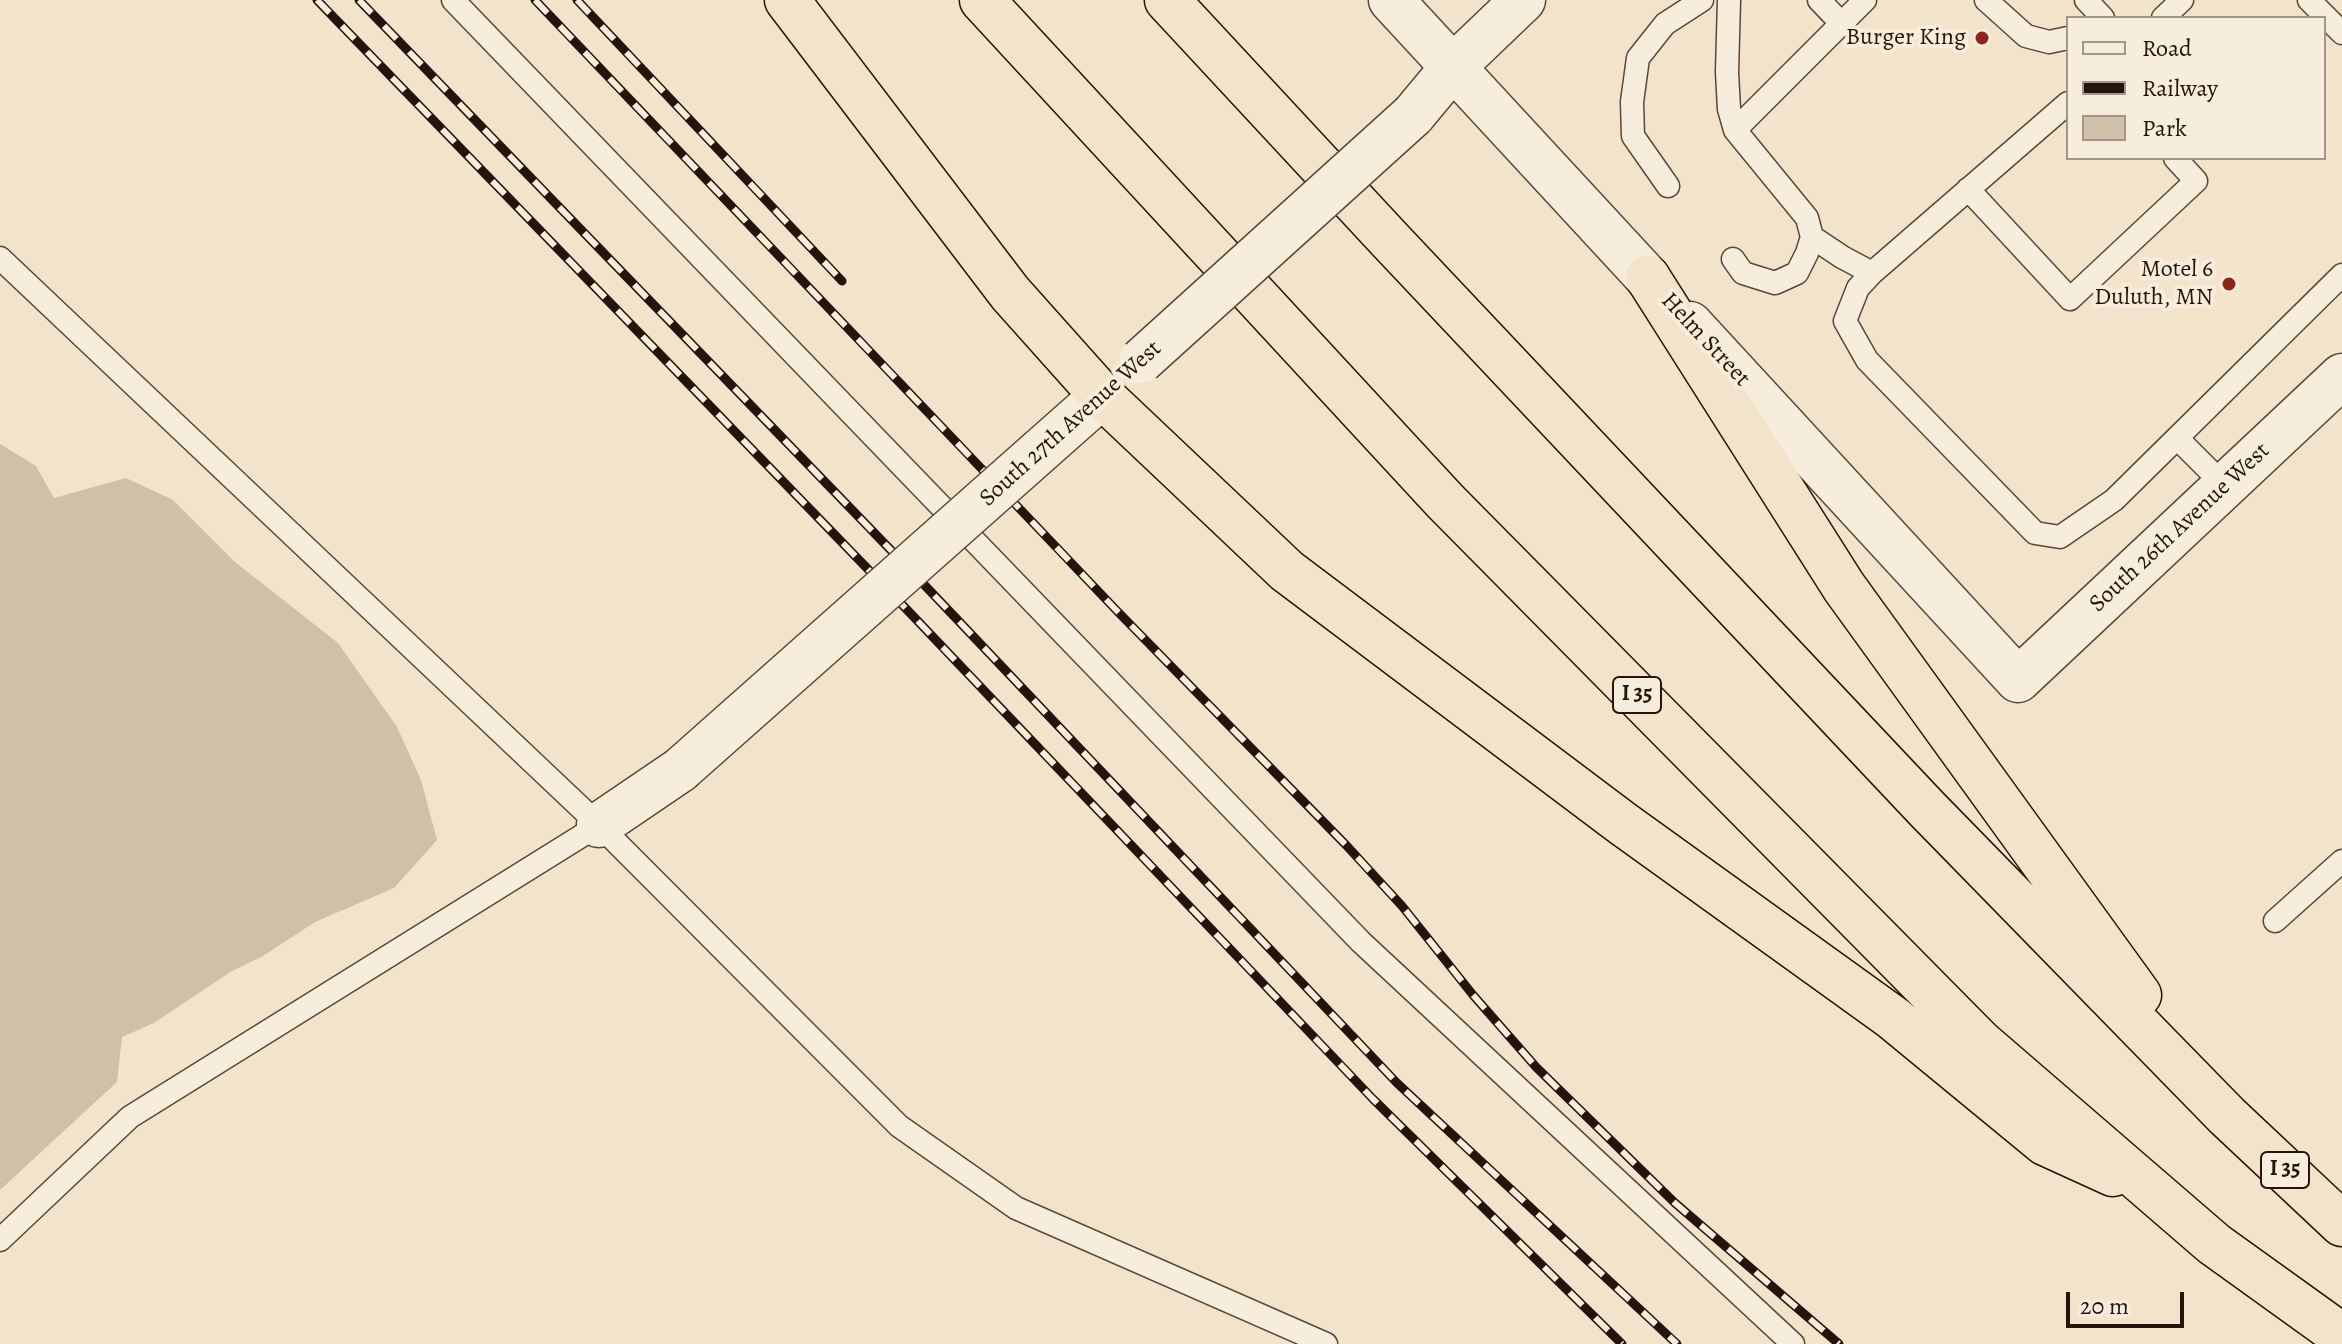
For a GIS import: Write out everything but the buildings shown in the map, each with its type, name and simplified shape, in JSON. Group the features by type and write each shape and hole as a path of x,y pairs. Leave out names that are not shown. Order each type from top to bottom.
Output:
{"highway":[{"path":"787,0 1010,293 1102,396 1287,571 1622,823 1893,1018 2045,1143 2160,1194"},
{"name":"I 35","path":"982,0 1467,524 1980,1042 2160,1194 2214,1244 2342,1336"},
{"name":"I 35","path":"1167,0 1927,809 2227,1116 2342,1224"},
{"path":"1648,278 1844,587 2227,1116"}],"street":[{"name":"Helm Street","path":"1391,0 2018,680"},
{"name":"South 27th Avenue West","path":"599,825 680,770 1102,396 1413,115 1453,67 1523,0"},
{"name":"South 26th Avenue West","path":"2018,680 2342,376"}],"lane":[{"path":"453,0 1361,942 1793,1344"},
{"path":"1668,186 1633,136 1632,102 1638,58 1665,24 1702,0"},
{"path":"1729,0 1727,72 1729,109 1735,130 1807,218 1812,237 1797,273 1775,283 1743,273 1733,259"},
{"path":"1819,0 1841,23"},
{"path":"1735,130 1865,0"},
{"path":"1986,0 2026,36 2049,42 2066,38"},
{"path":"2165,16 2182,0"},
{"path":"2309,0 2325,16"},
{"path":"2326,17 2342,33"},
{"path":"2066,105 1872,273 1858,288 1845,321 1867,360 2035,533 2060,537 2114,500 2342,275"},
{"path":"1968,189 2070,299 2196,181 2177,160"},
{"path":"1812,237 1872,273"},
{"path":"0,258 599,825 899,1126 1016,1208 1326,1344"},
{"path":"2177,438 2225,486"},
{"path":"0,1240 130,1117 599,825"},
{"path":"2275,921 2342,861"}],"green space":[{"path":"0,444 36,466 54,498 126,478 173,500 235,562 338,643 397,727 421,780 437,840 394,888 315,922 263,956 232,971 154,1023 122,1037 117,1082 0,1190"}],"railway":[{"path":"317,0 892,594 1373,1099 1622,1344"},
{"path":"359,0 914,574 1397,1083 1677,1344"},
{"path":"535,0 1119,613 1346,845 1402,906 1536,1067 1675,1203 1839,1344"},
{"path":"577,0 842,281"}],"place":[{"name":"Burger King","path":"1982,38"},
{"name":"Motel 6 Duluth, MN","path":"2229,284"}]}
